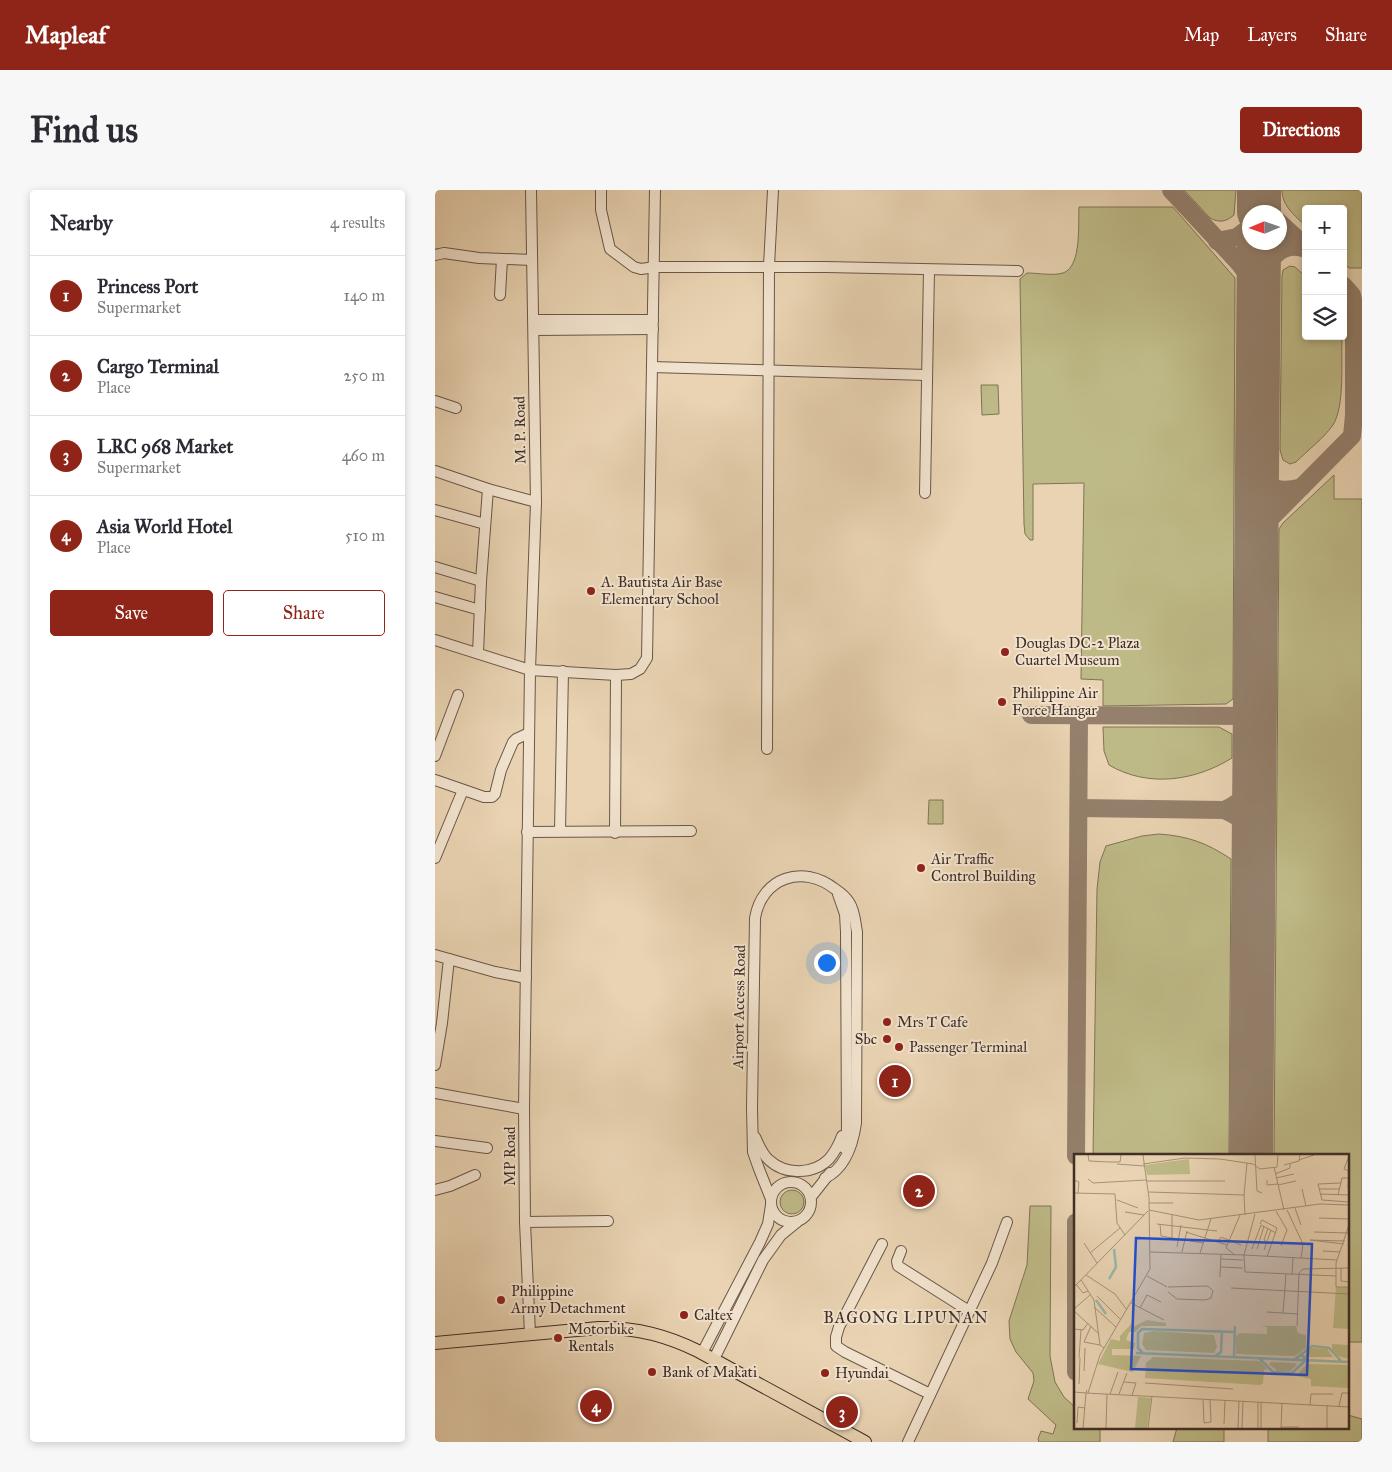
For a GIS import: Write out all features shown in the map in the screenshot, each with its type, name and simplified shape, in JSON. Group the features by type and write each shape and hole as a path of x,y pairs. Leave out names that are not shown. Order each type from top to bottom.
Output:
{"main road":[{"path":"435,1343 599,1328 633,1329 668,1338 702,1353 865,1442"}],"street":[{"name":"M. P. Road","path":"527,832 536,502 531,190"},
{"path":"601,190 601,210 610,249 633,267 641,270 655,267 769,266 1018,271"},
{"path":"435,640 530,670 616,675 631,674 640,669 647,658 655,190"},
{"path":"767,749 767,371 773,190"},
{"path":"435,255 444,253 479,258 533,260"},
{"path":"500,295 502,259"},
{"path":"925,493 929,270"},
{"path":"534,325 653,325"},
{"path":"652,367 927,375"},
{"path":"435,401 456,408"},
{"path":"435,471 488,489 536,502"},
{"path":"478,653 488,489"},
{"path":"435,510 485,524"},
{"path":"435,567 481,581"},
{"path":"435,597 480,610"},
{"path":"560,831 563,671"},
{"path":"615,832 616,675"},
{"path":"435,756 458,695"},
{"path":"435,780 485,797 492,797 495,794 504,763 513,742 529,733"},
{"path":"435,858 463,790"},
{"path":"527,832 691,831"},
{"name":"MP Road","path":"527,832 524,1109 525,1222 530,1334"},
{"name":"Airport Access Road","path":"771,1202 753,1152 755,918 757,909 767,891 775,884 791,877 816,878 828,883 844,895 852,906 857,932 857,1102 855,1133 837,1171 825,1178"},
{"name":"Airport Access Road","path":"811,1197 838,1162 845,1147 847,1135 846,923 843,904 835,889"},
{"path":"435,955 526,978"},
{"path":"435,1066 449,959"},
{"path":"435,1093 524,1109"},
{"path":"753,1132 764,1154 775,1164 787,1170 805,1171 818,1167 828,1160 837,1148 846,1125"},
{"path":"435,1141 487,1148"},
{"path":"435,1190 450,1186 475,1174"},
{"path":"702,1353 760,1242 768,1224 771,1202 777,1188 787,1182 805,1187 812,1202 809,1212 806,1217 781,1235 763,1260 714,1359"},
{"path":"771,1202 776,1216 786,1222 797,1222"},
{"path":"525,1222 608,1221"},
{"path":"908,1442 992,1263 1007,1222"},
{"path":"882,1244 839,1327 836,1337 837,1346 845,1352 930,1394"},
{"path":"901,1251 897,1261 898,1266 969,1311"}],"shaded area":[{"path":"1184,190 1236,190 1234,215 1222,221 1210,218"},
{"path":"1282,190 1362,190 1362,268 1349,268 1347,266 1347,205 1302,205 1302,222 1287,206"},
{"path":"1079,207 1173,207 1235,278 1233,699 1226,704 1103,706 1103,680 1081,679 1084,483 1033,484 1033,540 1030,540 1025,534 1020,279 1027,273 1055,274 1063,273 1069,269 1076,254 1078,244"},
{"path":"1290,266 1295,267 1302,273 1302,340 1342,340 1341,395 1337,417 1333,425 1320,440 1296,462 1290,464 1283,460 1280,450 1283,270"},
{"path":"981,385 998,385 999,414 982,415"},
{"path":"1334,475 1334,499 1362,499 1362,1342 1349,1342 1349,1154 1274,1154 1279,529"},
{"path":"1103,727 1219,727 1232,734 1232,758 1203,772 1187,776 1171,779 1139,777 1109,765 1104,751"},
{"path":"929,800 943,800 943,824 928,824"},
{"path":"1159,834 1179,836 1197,841 1231,859 1229,1154 1093,1154 1097,889 1100,862 1106,846 1142,836"},
{"path":"792,1190 797,1191 803,1197 803,1207 797,1213 792,1214 787,1213 781,1207 780,1202 781,1197 787,1191"},
{"path":"1030,1206 1051,1206 1050,1356 1055,1382 1064,1397 1074,1406 1074,1430 1100,1430 1100,1442 1039,1442 1038,1439 1041,1431 1053,1434 1056,1425 1028,1399 1034,1381 1033,1373 1016,1352 1010,1339 1009,1321 1027,1265"},
{"path":"1349,1415 1362,1419 1362,1442 1268,1442 1268,1430 1349,1430"},
{"path":"1176,1430 1224,1430 1224,1442 1173,1442"}],"taxiway":[{"path":"1171,190 1239,263 1258,288"},
{"path":"1259,202 1262,205"},
{"path":"1287,229 1302,243"},
{"path":"1217,241 1237,237 1242,233"},
{"path":"1259,277 1272,258 1283,249 1290,247 1302,248"},
{"path":"1256,535 1352,436 1354,415 1354,305 1352,295 1347,289"},
{"path":"1257,481 1279,489 1289,490 1302,487"},
{"path":"1031,715 1255,716"},
{"path":"1076,1154 1079,715"},
{"path":"1224,810 1243,798 1254,779"},
{"path":"1079,808 1224,810 1242,820 1250,834 1253,848"}],"runway":[{"path":"1259,190 1259,205"},
{"path":"1251,1154 1259,250"}],"place":[{"name":"A. Bautista Air Base Elementary School","path":"591,591"},
{"name":"Douglas DC-2 Plaza Cuartel Museum","path":"1005,652"},
{"name":"Philippine Air Force Hangar","path":"1002,702"},
{"name":"Air Traffic Control Building","path":"921,868"},
{"name":"Mrs T Cafe","path":"887,1022"},
{"name":"Sbc","path":"887,1039"},
{"name":"Passenger Terminal","path":"899,1047"},
{"name":"Princess Port","path":"895,1081"},
{"name":"Cargo Terminal","path":"919,1191"},
{"name":"Philippine Army Detachment","path":"501,1300"},
{"name":"Caltex","path":"684,1315"},
{"name":"Motorbike Rentals","path":"558,1338"},
{"name":"Bank of Makati","path":"652,1372"},
{"name":"Hyundai","path":"825,1373"},
{"name":"Asia World Hotel","path":"596,1406"},
{"name":"LRC 968 Market","path":"842,1412"}],"district":[{"name":"BAGONG LIPUNAN","path":"906,1317"}]}
